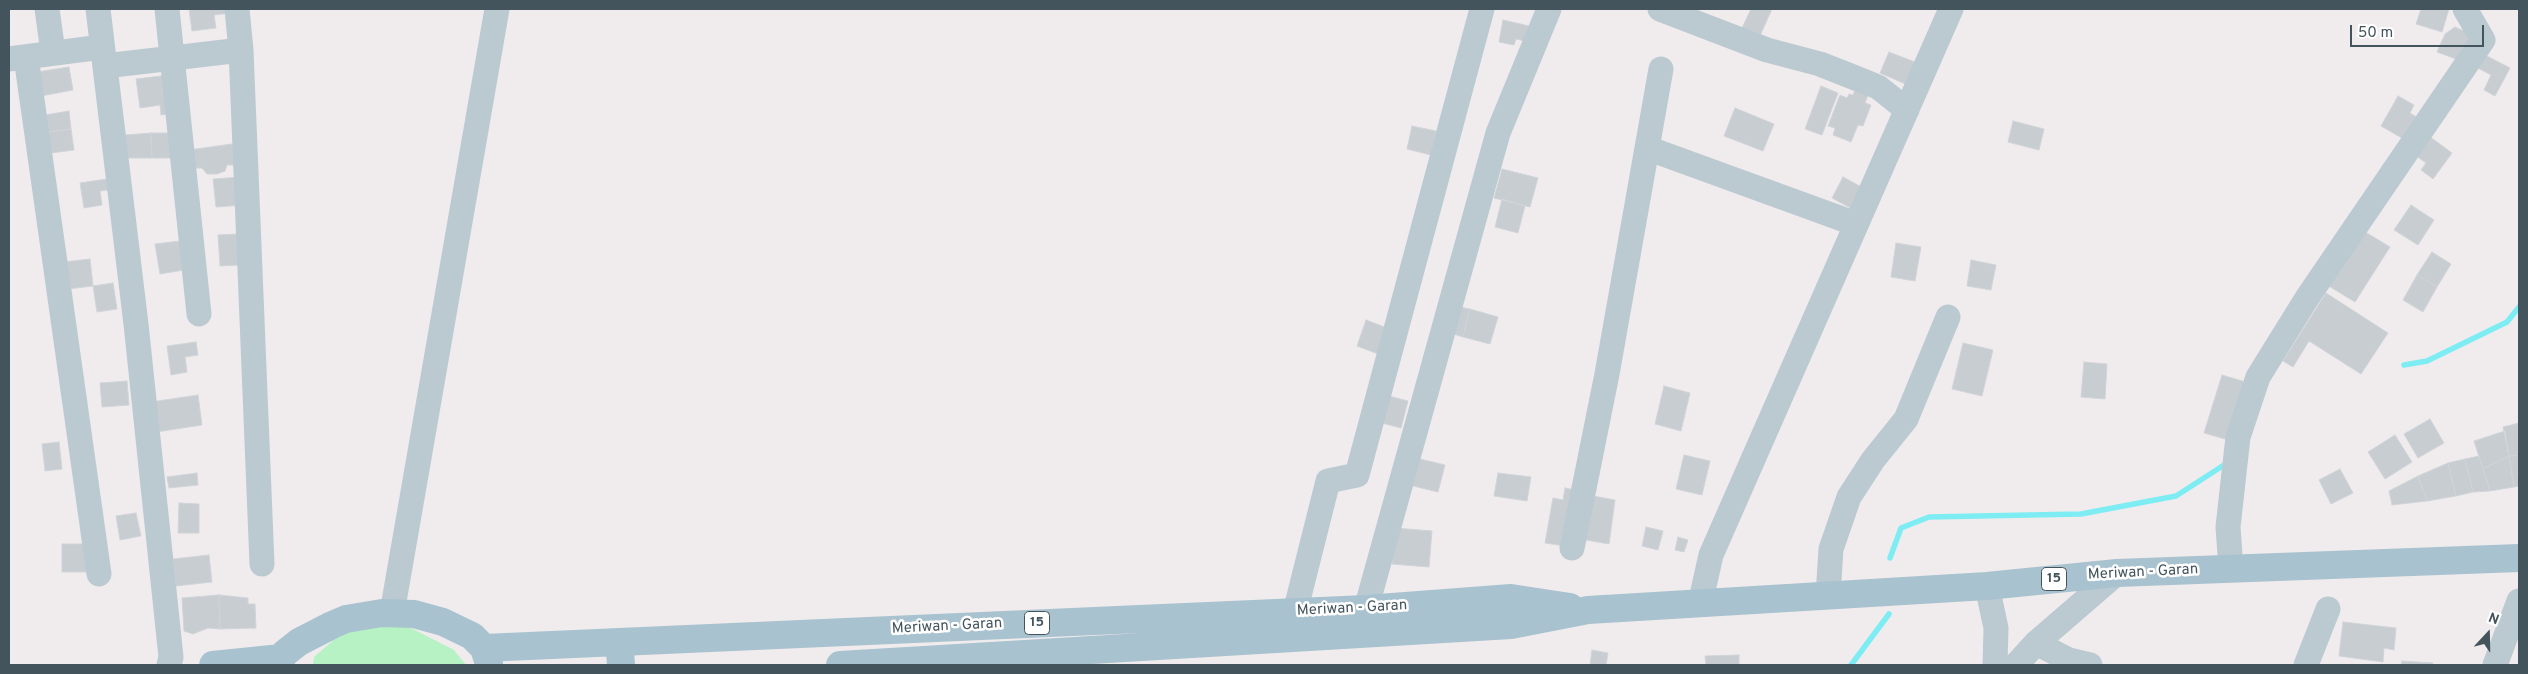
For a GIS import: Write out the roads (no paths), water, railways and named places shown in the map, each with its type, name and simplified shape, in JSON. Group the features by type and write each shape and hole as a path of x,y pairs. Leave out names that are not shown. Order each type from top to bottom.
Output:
{"main road":[{"name":"Meriwan - Garan","path":"840,665 984,661 1511,626 1588,610 1987,586 2116,573 2519,558"},
{"name":"Meriwan - Garan","path":"487,656 623,653 1366,609 1511,598 1588,610"},
{"path":"213,665 279,661 299,642 332,624 346,619 392,613 414,614 443,622 472,636 487,656"}],"street":[{"path":"47,9 53,52"},
{"path":"98,9 136,324 171,657 169,665"},
{"path":"167,9 199,314"},
{"path":"237,9 241,50 262,564"},
{"path":"392,613 497,9"},
{"path":"1294,612 1328,481 1357,475 1482,9"},
{"path":"1366,609 1498,133 1550,9"},
{"path":"1660,9 1767,50 1820,64 1878,87 1907,110"},
{"path":"2232,569 2228,526 2238,437 2258,377 2307,298 2483,40 2466,9"},
{"path":"1700,604 1711,555 1907,110 1948,10"},
{"path":"99,574 18,58 53,52 104,56 172,57 241,50"},
{"path":"1572,548 1607,374 1661,69"},
{"path":"1647,148 1856,224"},
{"path":"1828,596 1831,550 1849,497 1873,460 1906,419 1948,317"},
{"path":"2016,665 2036,643 2116,573"},
{"path":"1987,586 1996,628 1995,665"},
{"path":"2495,665 2519,601"},
{"path":"2306,665 2328,609"},
{"path":"2036,643 2069,660 2090,665"}],"waterway":[{"path":"2404,365 2427,361 2507,322 2519,307"},
{"path":"1890,558 1901,528 1929,517 2081,514 2176,496 2224,465"},
{"path":"1851,665 1889,614"}]}
